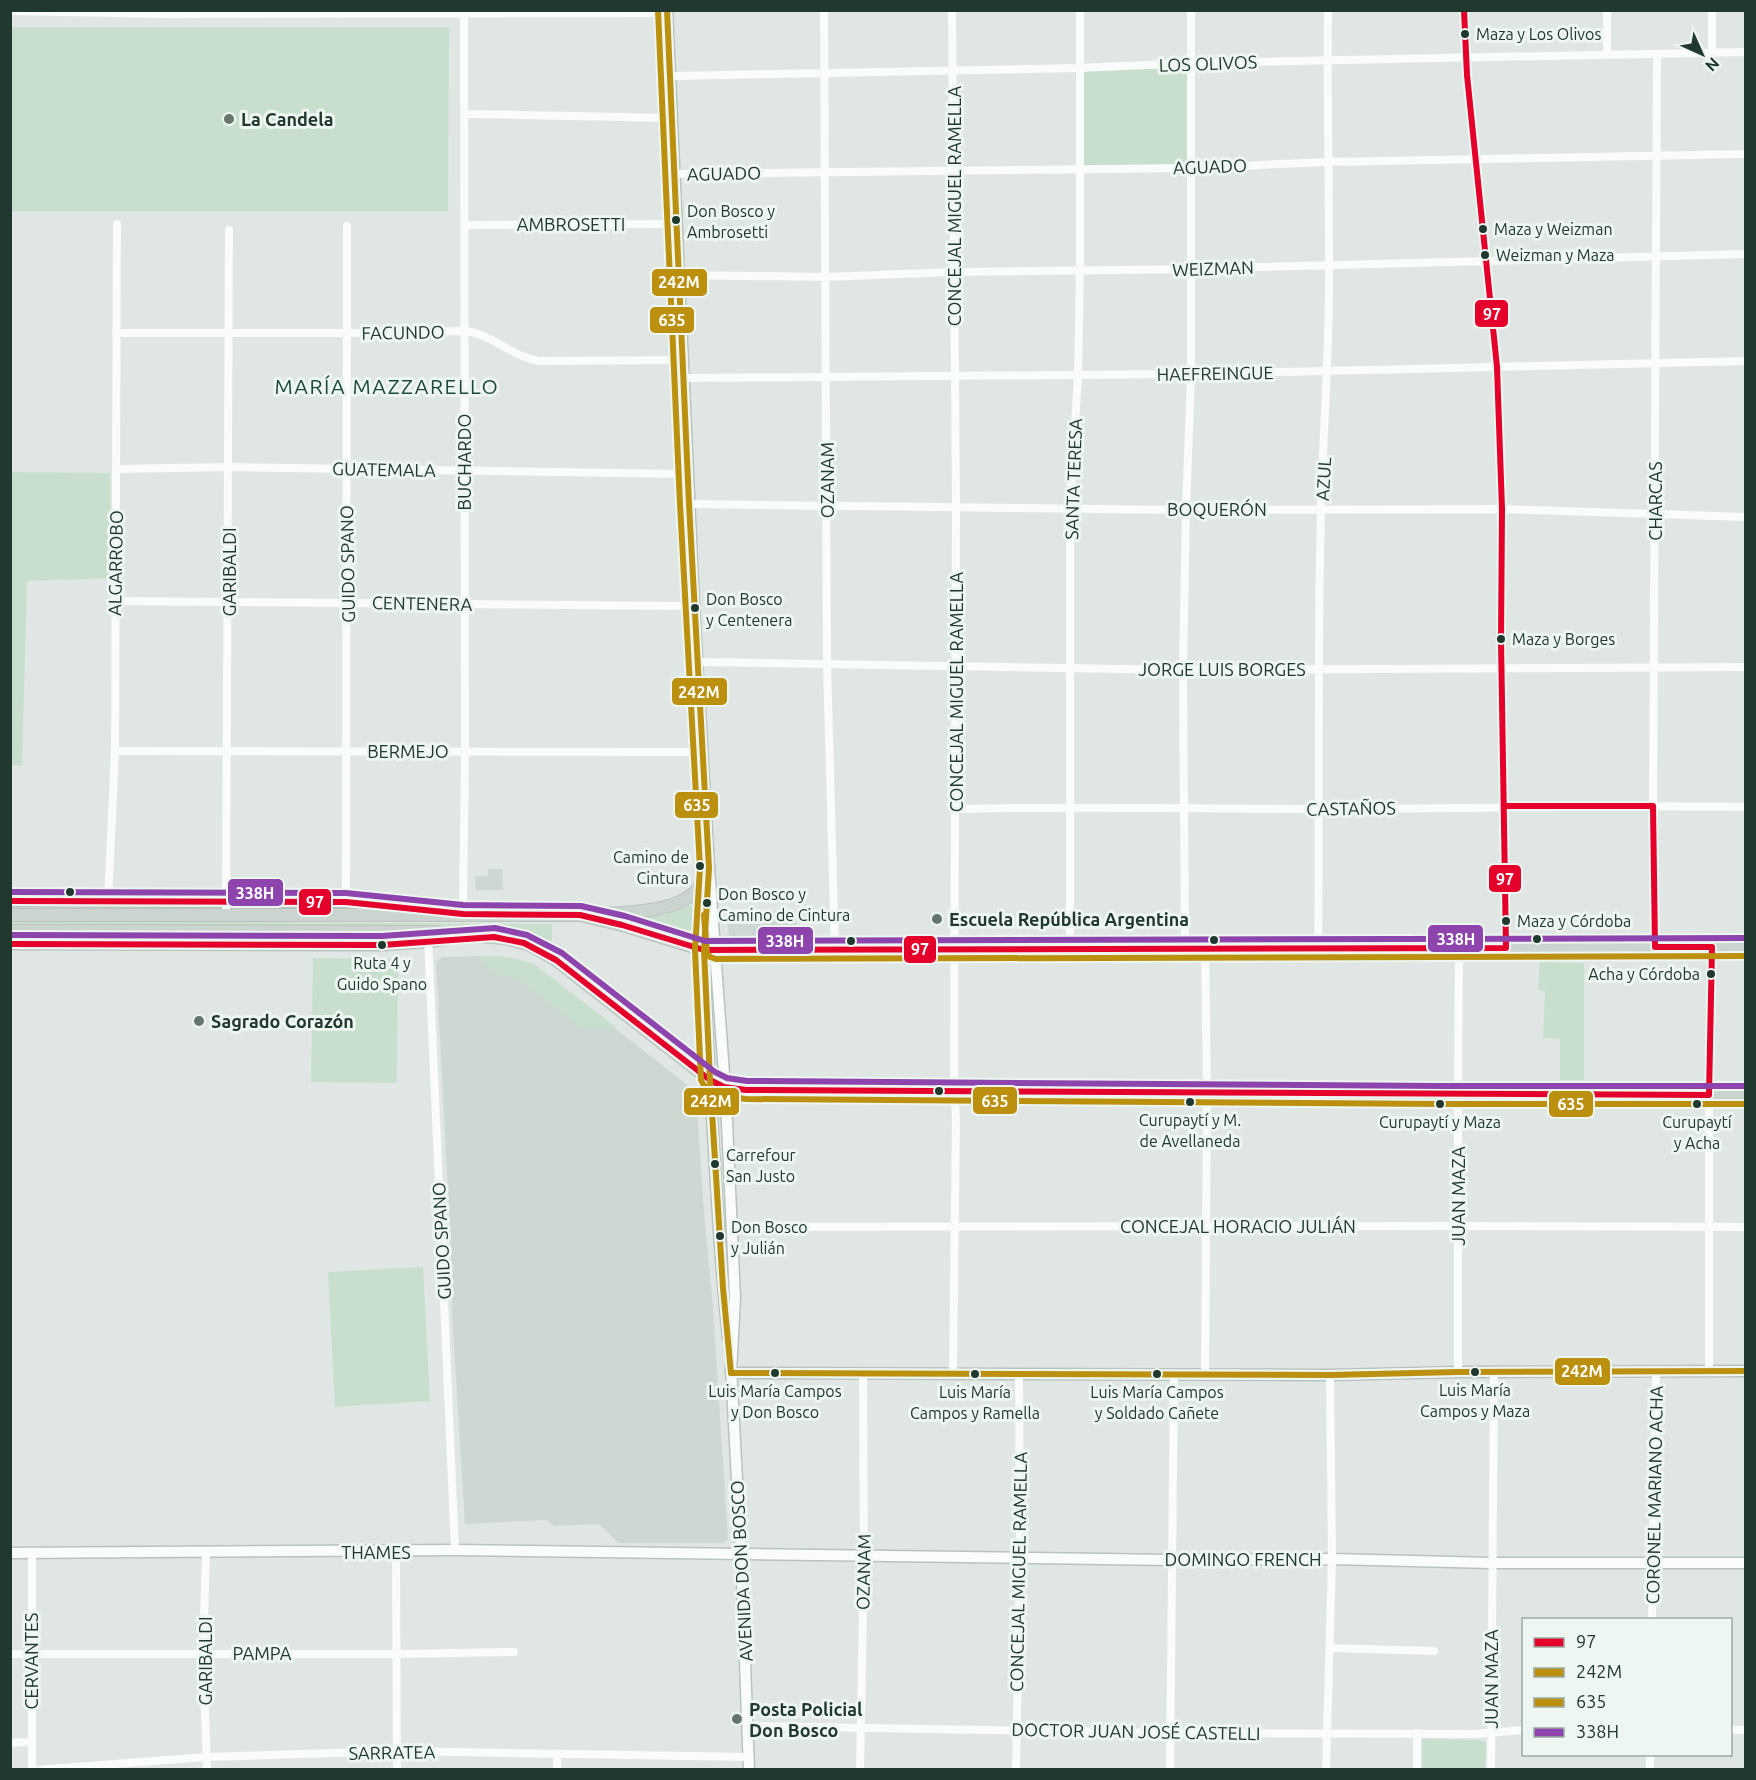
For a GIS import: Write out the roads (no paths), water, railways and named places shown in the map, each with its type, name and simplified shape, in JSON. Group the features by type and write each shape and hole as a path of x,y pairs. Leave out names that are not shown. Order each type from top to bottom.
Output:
{"main road":[{"name":"AVENIDA DON BOSCO","path":"667,12 694,606 709,868 710,1080 723,1288 731,1373 749,1726 749,1770"},
{"path":"10,902 108,901 226,909 580,915 645,910 677,903 696,892 709,868"},
{"path":"108,901 108,915"},
{"path":"10,915 108,915 346,902 463,914"},
{"path":"580,915 710,950 1746,947"},
{"path":"10,931 99,930 504,938 530,945 543,952 710,1080 724,1087 746,1090 1746,1095"},
{"path":"16,944 99,930"},
{"path":"16,944 382,945 428,937"},
{"name":"AVENIDA DON BOSCO","path":"710,950 724,1087 735,1298 731,1373"},
{"path":"731,1373 1330,1375 1746,1371"},
{"name":"THAMES","path":"10,1553 455,1550 741,1554"},
{"name":"DOMINGO FRENCH","path":"741,1554 1020,1556 1171,1560 1332,1559 1491,1563 1746,1563"}],"street":[{"name":"OZANAM","path":"824,10 827,665 835,950"},
{"name":"CONCEJAL MIGUEL RAMELLA","path":"952,10 956,506 954,1091 956,1117 953,1374"},
{"name":"SANTA TERESA","path":"1070,949 1072,668 1070,508 1078,375 1081,168 1080,10"},
{"path":"1185,948 1184,670 1191,374 1191,10"},
{"name":"AZUL","path":"1318,948 1320,809 1318,670 1321,508 1328,370 1328,10"},
{"path":"1464,10 1466,59 1497,367 1502,509 1506,948"},
{"path":"1607,10 1607,55"},
{"path":"1712,10 1712,52"},
{"path":"10,11 667,12"},
{"name":"BUCHARDO","path":"463,914 465,751 464,11"},
{"name":"LOS OLIVOS","path":"670,76 1746,52"},
{"name":"CHARCAS","path":"1655,947 1653,806 1657,54"},
{"path":"465,114 672,118"},
{"name":"AGUADO","path":"675,174 1191,168 1327,162 1746,154"},
{"name":"ALGARROBO","path":"108,901 115,751 117,224"},
{"name":"AMBROSETTI","path":"465,225 677,224"},
{"name":"GUIDO SPANO","path":"346,226 348,603 346,902"},
{"name":"GARIBALDI","path":"226,909 229,230"},
{"name":"WEIZMAN","path":"680,275 826,277 953,272 1191,269 1746,255"},
{"name":"FACUNDO","path":"116,333 465,331 478,333 522,357 539,361 683,360"},
{"name":"HAEFREINGUE","path":"684,378 1191,374 1746,361"},
{"name":"GUATEMALA","path":"117,469 346,468 688,474"},
{"name":"BOQUERÓN","path":"689,504 1186,510 1502,509 1746,517"},
{"name":"CENTENERA","path":"114,601 694,606"},
{"name":"JORGE LUIS BORGES","path":"698,662 1184,670 1746,666"},
{"name":"BERMEJO","path":"115,751 702,752"},
{"name":"CASTAÑOS","path":"956,809 1071,806 1320,809 1504,806 1746,807"},
{"name":"GUIDO SPANO","path":"428,937 455,1550"},
{"path":"1709,1371 1709,1095 1712,947"},
{"path":"1205,948 1207,1092 1205,1374"},
{"name":"JUAN MAZA","path":"1458,1372 1459,948"},
{"name":"CONCEJAL HORACIO JULIÁN","path":"731,1227 1746,1227"},
{"name":"CORONEL MARIANO ACHA","path":"1652,1618 1656,1371"},
{"name":"JUAN MAZA","path":"1491,1770 1494,1372"},
{"name":"OZANAM","path":"860,1770 864,1556 863,1374"},
{"path":"1170,1770 1174,1374"},
{"name":"CONCEJAL MIGUEL RAMELLA","path":"1016,1770 1020,1556 1019,1375"},
{"path":"1326,1770 1332,1559 1330,1375"},
{"name":"CERVANTES","path":"32,1552 31,1742 34,1770"},
{"name":"GARIBALDI","path":"206,1552 203,1653 207,1770"},
{"path":"396,1552 396,1770"},
{"path":"1330,1648 1434,1651"},
{"name":"PAMPA","path":"10,1654 514,1652"},
{"name":"DOCTOR JUAN JOSÉ CASTELLI","path":"749,1726 1327,1734 1476,1734 1522,1730"},
{"path":"1417,1733 1417,1770"},
{"path":"10,1743 31,1742"},
{"name":"SARRATEA","path":"34,1770 207,1757 396,1751 749,1757"},
{"path":"557,1754 557,1770"}],"place":[{"name":"Maza y Los Olivos","path":"1465,34"},
{"name":"La Candela","path":"229,119"},
{"name":"Don Bosco y Ambrosetti","path":"676,220"},
{"name":"Maza y Weizman","path":"1483,229"},
{"name":"Weizman y Maza","path":"1485,255"},
{"name":"Don Bosco y Centenera","path":"695,608"},
{"name":"Maza y Borges","path":"1501,639"},
{"name":"Camino de Cintura","path":"700,866"},
{"name":"Don Bosco y Camino de Cintura","path":"707,903"},
{"name":"Escuela República Argentina","path":"937,919"},
{"name":"Maza y Córdoba","path":"1506,921"},
{"name":"Ruta 4 y Guido Spano","path":"382,945"},
{"name":"Acha y Córdoba","path":"1711,974"},
{"name":"Sagrado Corazón","path":"199,1021"},
{"name":"Curupaytí y M. de Avellaneda","path":"1190,1102"},
{"name":"Curupaytí y Maza","path":"1440,1104"},
{"name":"Curupaytí y Acha","path":"1697,1104"},
{"name":"Carrefour San Justo","path":"715,1164"},
{"name":"Don Bosco y Julián","path":"720,1236"},
{"name":"Luis María Campos y Maza","path":"1475,1372"},
{"name":"Luis María Campos y Don Bosco","path":"775,1373"},
{"name":"Luis María Campos y Ramella","path":"975,1374"},
{"name":"Luis María Campos y Soldado Cañete","path":"1157,1374"},
{"name":"Posta Policial Don Bosco","path":"737,1719"}],"district":[{"name":"MARÍA MAZZARELLO","path":"387,386"}]}
